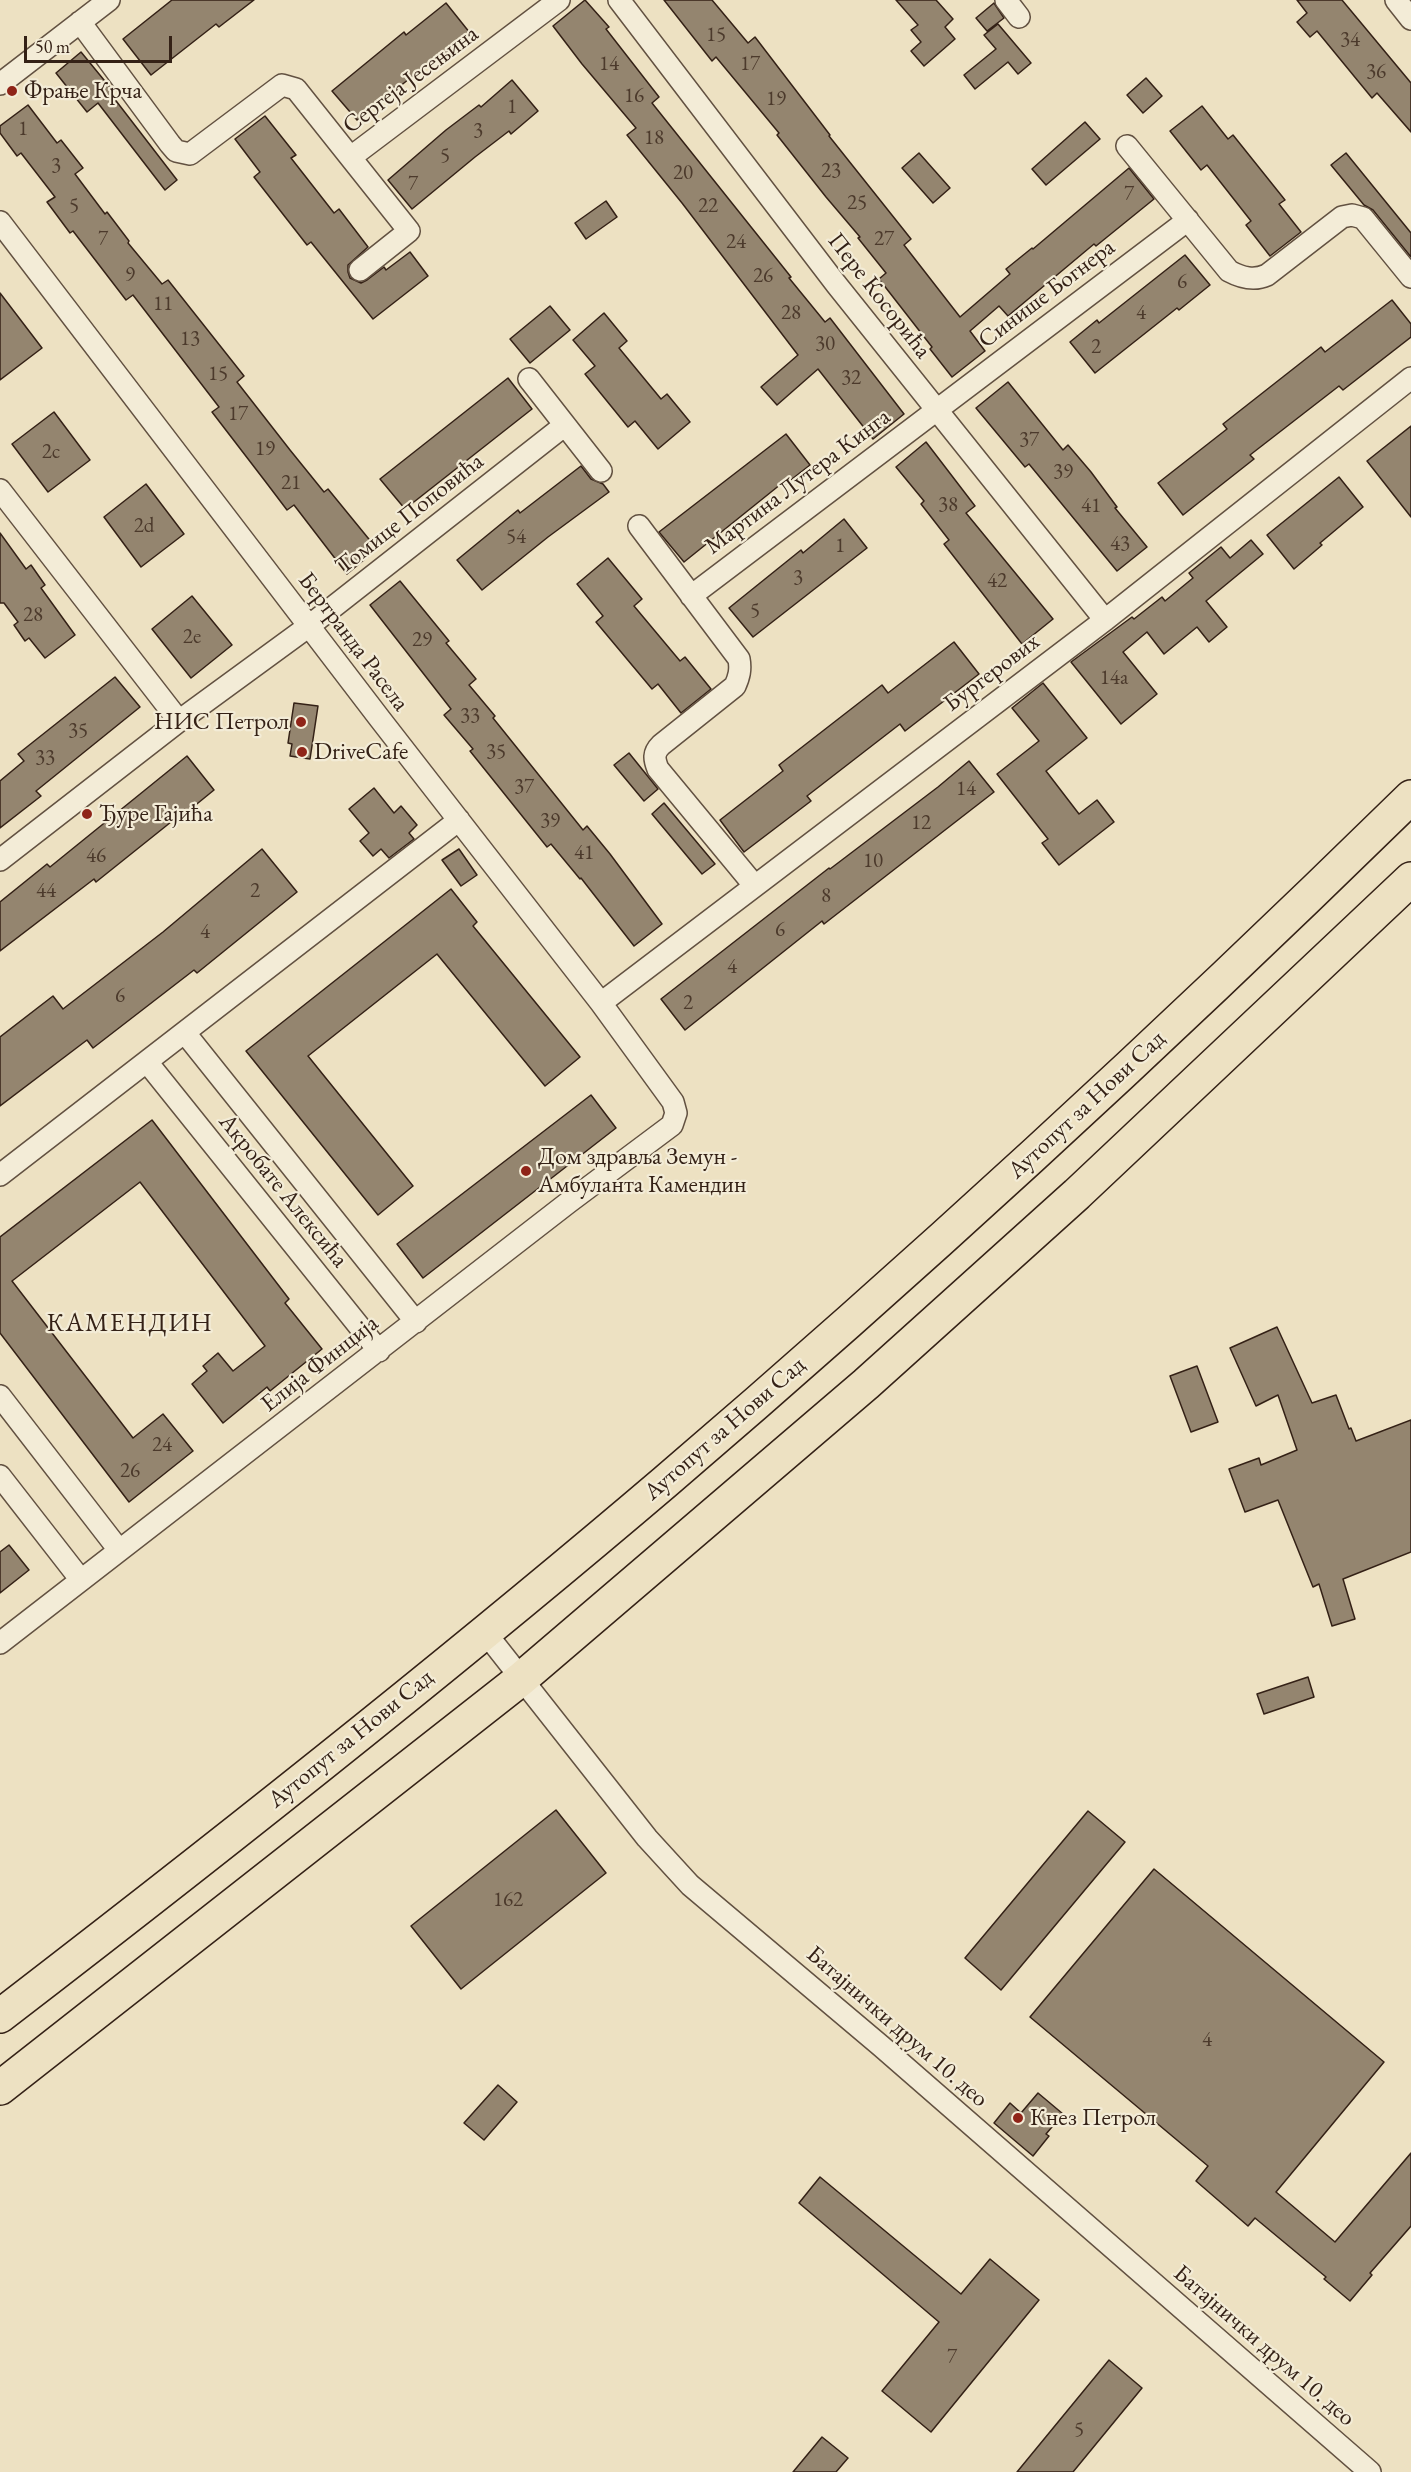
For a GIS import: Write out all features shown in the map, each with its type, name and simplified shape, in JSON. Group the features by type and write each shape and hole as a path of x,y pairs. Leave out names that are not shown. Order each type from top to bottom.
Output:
{"main road":[{"name":"Аутопут за Нови Сад","path":"0,2016 308,1774 663,1484 922,1256 1316,890 1411,797"},
{"path":"0,2088 521,1679 958,1304 1411,879"}],"street":[{"path":"0,84 109,0"},
{"name":"Сергеја Јесењина","path":"351,157 559,0"},
{"name":"Пере Косорића","path":"619,0 836,284 1105,620"},
{"path":"1396,0 1411,19"},
{"name":"Сергеја Јесењина","path":"80,22 176,151 190,154 267,94 282,85 296,89 409,231 360,270"},
{"path":"1127,146 1229,272 1242,278 1267,275 1342,217 1352,215 1363,218 1411,277"},
{"name":"Синише Богнера","path":"936,409 1188,220"},
{"name":"Бертранда Расела","path":"0,222 601,1003 673,1102 676,1113 672,1125"},
{"name":"Бургерових","path":"601,1003 1105,620 1411,378"},
{"path":"529,379 601,471"},
{"name":"Мартина Лутера Кинга","path":"691,596 936,409"},
{"name":"Томице Поповића","path":"0,860 179,721 309,626 565,425"},
{"path":"0,490 179,721"},
{"path":"639,526 739,660 740,676 735,686 660,745 655,752 654,760 658,769 754,885"},
{"path":"0,1176 459,820"},
{"name":"Акробате Алексића","path":"185,1033 416,1322"},
{"name":"Акробате Алексића","path":"147,1062 379,1351"},
{"name":"Елија Финција","path":"0,1643 569,1202 672,1125"},
{"path":"0,1396 119,1550"},
{"path":"0,1476 81,1580"},
{"name":"Батајнички друм 10. део","path":"484,1632 647,1838 690,1885 881,2046 1370,2472"}],"building":[{"path":"172,0 254,0 219,27 216,24 151,75 123,39"},
{"path":"585,0 609,27 606,29 659,97 652,103 791,277 789,278 825,322 830,318 904,414 873,439 818,369 777,405 761,387 798,355 627,135 636,128 553,26"},
{"path":"664,0 712,0 748,43 755,37 829,136 911,239 904,245 960,317 1010,274 1006,269 1129,168 1154,199 1096,246 1094,244 1008,316 999,306 970,331 985,351 952,377 930,349 932,347 879,279 886,273 858,238 860,237 777,135 779,133 716,57 712,61"},
{"path":"896,0 936,0 953,19 945,27 955,39 924,66 911,51 921,42 911,30 918,25"},
{"path":"1297,0 1342,0 1411,83 1411,132 1377,93 1372,98 1317,31 1310,37 1297,22 1307,13"},
{"path":"446,3 470,33 399,87 397,85 357,120 332,91 404,32 406,35"},
{"path":"994,3 1004,18 987,31 976,18"},
{"path":"998,24 1031,63 1018,74 1008,62 975,89 964,75 996,49 984,35"},
{"path":"81,52 113,91 110,93 177,180 165,190 98,103 87,112 56,73"},
{"path":"1146,78 1162,96 1143,113 1127,95"},
{"path":"512,80 538,111 511,134 509,131 475,157 412,209 388,180 446,130 479,105 481,107"},
{"path":"28,105 57,143 61,140 83,168 75,174 105,214 107,212 129,241 128,243 162,284 168,280 244,376 237,382 290,450 324,492 328,489 377,549 347,574 294,505 287,510 212,412 219,407 133,295 126,300 73,231 70,233 47,202 55,197 21,153 17,156 0,133 0,126"},
{"path":"1202,106 1228,139 1233,135 1285,200 1279,204 1301,232 1270,256 1246,225 1251,221 1207,165 1201,170 1170,131"},
{"path":"265,116 296,155 291,158 334,213 339,209 368,247 348,265 350,278 361,283 384,267 386,270 410,252 428,276 373,319 311,242 307,245 254,177 260,172 235,139"},
{"path":"1085,122 1100,139 1046,185 1032,169"},
{"path":"919,153 950,188 933,203 902,168"},
{"path":"1346,153 1411,233 1411,257 1373,210 1364,205 1331,165"},
{"path":"606,201 617,217 586,239 575,223"},
{"path":"1185,255 1210,285 1095,373 1070,342 1097,320 1099,323"},
{"path":"0,293 42,348 0,380"},
{"path":"1392,300 1411,324 1411,337 1343,390 1339,386 1250,455 1254,459 1183,515 1158,483 1227,429 1223,424 1321,347 1325,352"},
{"path":"550,306 570,330 530,363 510,339"},
{"path":"604,313 627,341 619,348 661,399 667,394 690,422 658,449 635,421 628,427 585,374 595,366 573,340"},
{"path":"508,378 532,409 405,509 380,479"},
{"path":"1008,382 1063,450 1068,445 1091,472 1117,507 1115,508 1147,547 1117,571 1029,464 1025,467 976,408"},
{"path":"54,412 90,460 48,492 12,444"},
{"path":"1411,426 1411,517 1367,461"},
{"path":"786,434 810,465 783,486 781,484 684,562 659,532"},
{"path":"926,442 975,506 966,513 1053,619 1022,644 944,544 949,540 921,504 924,501 896,467"},
{"path":"581,466 591,479 603,484 609,492 482,590 457,560 518,510 520,513"},
{"path":"1339,477 1363,507 1320,543 1322,545 1294,569 1267,535"},
{"path":"146,484 184,534 141,567 104,517"},
{"path":"844,519 867,548 753,637 729,608 801,550 803,553"},
{"path":"0,533 26,569 31,565 45,585 41,588 75,635 45,658 29,638 25,641 14,625 18,622 4,603 0,603"},
{"path":"1251,540 1263,554 1206,601 1227,627 1209,642 1197,627 1164,654 1147,632 1123,652 1157,694 1121,724 1071,662 1162,597 1165,601 1193,578 1189,573 1221,547 1230,558"},
{"path":"608,558 642,599 634,606 680,661 685,657 711,689 681,713 658,684 652,689 596,622 603,616 577,584"},
{"path":"400,581 449,641 446,643 476,679 469,685 495,716 493,718 583,830 587,826 610,854 662,924 634,946 581,878 551,844 547,847 470,751 473,749 444,715 451,709 370,605"},
{"path":"192,596 232,645 191,678 152,629"},
{"path":"954,642 979,674 905,731 900,724 807,796 811,801 744,852 720,820 783,771 779,765 882,685 888,693"},
{"path":"115,677 140,707 36,791 41,796 0,828 0,781 24,761 18,754"},
{"path":"1043,683 1087,738 1046,771 1079,814 1097,800 1114,822 1059,865 1042,843 1048,839 997,774 1039,741 1012,708"},
{"path":"294,703 318,706 310,759 290,756 292,744 288,743"},
{"path":"629,753 658,789 644,801 614,765"},
{"path":"187,756 214,790 96,882 94,879 0,951 0,902 47,864 50,867"},
{"path":"969,761 994,792 824,924 822,921 685,1030 661,999"},
{"path":"374,788 394,813 401,806 417,825 409,833 414,839 389,858 381,849 373,856 360,841 369,833 349,809"},
{"path":"664,803 715,864 702,874 652,814"},
{"path":"262,849 297,892 197,973 194,970 93,1048 87,1040 0,1106 0,1037 53,996 63,1009 163,932"},
{"path":"459,849 477,875 461,886 442,860"},
{"path":"451,889 477,922 473,926 580,1057 545,1086 437,954 308,1056 413,1186 378,1215 246,1051"},
{"name":"Дом здравља Земун - Амбуланта Камендин","path":"591,1095 616,1128 423,1278 397,1244"},
{"path":"152,1120 289,1299 285,1303 322,1349 270,1391 267,1387 223,1423 192,1384 207,1371 203,1366 218,1353 233,1371 265,1346 140,1182 12,1281 133,1438 163,1414 193,1451 129,1502 0,1333 0,1237"},
{"path":"1277,1327 1312,1403 1336,1395 1356,1441 1411,1420 1411,1552 1343,1579 1355,1619 1332,1626 1319,1584 1313,1587 1278,1500 1245,1512 1229,1469 1259,1458 1261,1465 1297,1450 1278,1395 1256,1406 1230,1348"},
{"path":"1197,1366 1218,1422 1191,1432 1170,1376"},
{"path":"9,1545 29,1570 0,1593 0,1552"},
{"path":"1308,1677 1314,1697 1264,1714 1257,1694"},
{"path":"556,1810 606,1873 461,1989 411,1926"},
{"path":"1088,1811 1125,1842 1001,1990 965,1958"},
{"path":"1154,1869 1384,2062 1276,2192 1335,2242 1411,2153 1411,2226 1370,2273 1372,2275 1350,2301 1324,2279 1326,2277 1255,2218 1248,2226 1196,2181 1208,2166 1030,2017"},
{"path":"498,2085 517,2102 484,2140 464,2123"},
{"path":"1038,2093 1063,2114 1046,2134 1049,2136 1033,2156 994,2123 1010,2103 1021,2113"},
{"path":"820,2177 961,2294 990,2259 1039,2300 931,2432 882,2391 939,2322 799,2203"},
{"path":"1109,2360 1142,2388 1073,2472 1017,2472"},
{"path":"822,2437 848,2458 836,2472 793,2472"}],"place":[{"name":"Фрање Крча","path":"12,91"},
{"name":"НИС Петрол","path":"301,722"},
{"name":"DriveCafe","path":"302,752"},
{"name":"Ђуре Гајића","path":"87,814"},
{"name":"Дом здравља Земун - Амбуланта Камендин","path":"526,1171"},
{"name":"Кнез Петрол","path":"1018,2118"}],"district":[{"name":"КАМЕНДИН","path":"130,1324"}]}
